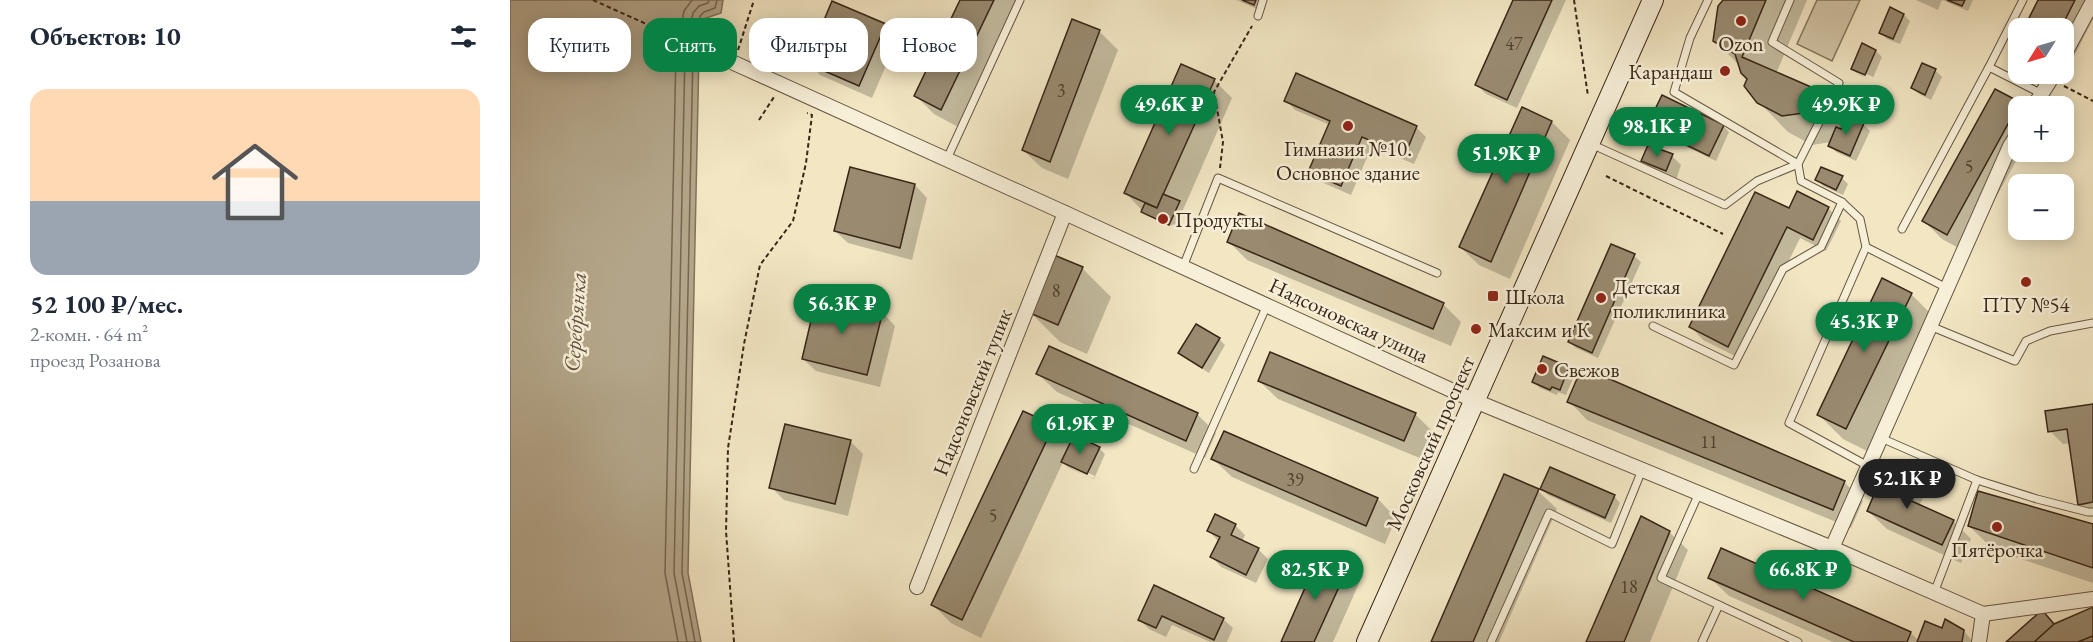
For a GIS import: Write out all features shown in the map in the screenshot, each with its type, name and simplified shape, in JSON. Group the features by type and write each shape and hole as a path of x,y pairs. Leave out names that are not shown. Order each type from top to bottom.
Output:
{"main road":[{"name":"Московский проспект","path":"1367,642 1653,0"}],"street":[{"path":"2074,36 2093,1"},
{"name":"Надсоновская улица","path":"737,64 1475,401 1832,548 1983,614"},
{"path":"2042,94 2048,84"},
{"path":"1832,548 2008,151"},
{"name":"Надсоновский тупик","path":"917,587 1065,213"},
{"path":"1979,642 1983,614 2093,599"}],"lane":[{"path":"946,161 1020,0"},
{"path":"1258,16 1263,0"},
{"path":"1708,0 1690,38 1674,92 1798,164"},
{"path":"1790,0 1772,42 1839,83 1798,164 1802,181 1842,202 1860,219 1866,246 1789,423 1868,466"},
{"path":"1902,229 2023,0"},
{"path":"1989,67 2042,94"},
{"path":"1591,143 1725,205 1757,181 1798,164"},
{"path":"1183,267 1218,178 1437,273"},
{"path":"1653,326 1734,365 1783,269 1821,247 1842,202"},
{"path":"1866,246 1947,288"},
{"path":"1194,469 1267,305"},
{"path":"1930,326 2014,361 2026,341 2050,331 2093,323"},
{"path":"1881,438 1977,480 2037,499 2093,512"},
{"path":"1491,642 1549,513 1612,544 1642,470"},
{"path":"1934,593 1977,480"},
{"path":"1699,493 1661,578 1798,642"},
{"path":"1702,642 1719,605"}],"path":[{"path":"593,0 643,22"},
{"path":"737,54 754,0"},
{"path":"1574,0 1588,96"},
{"path":"1218,178 1223,142 1214,92 1258,16"},
{"path":"2066,84 2093,101"},
{"path":"759,120 775,97"},
{"path":"734,642 726,531 728,448 744,344 760,265 793,221 804,174 812,115 803,111"},
{"path":"1606,176 1723,234"}],"shaded area":[{"path":"1817,0 1860,0 1832,61 1797,44"}],"water":[{"name":"Серебрянка","path":"510,0 723,0 721,13 706,18 643,18 643,72 699,72 688,573 701,642 510,642"}],"building":[{"path":"960,0 994,0 977,35 977,18 951,18"},
{"path":"1242,0 1256,0 1254,5"},
{"path":"1513,0 1552,0 1507,100 1475,85"},
{"path":"1723,0 1766,0 1742,57 1818,90 1811,112 1782,116 1757,103 1744,86 1747,79 1741,73 1735,54 1713,41 1718,6"},
{"path":"1947,0 1965,0 1962,6"},
{"path":"2038,0 2075,0 2066,18 2029,18"},
{"path":"832,1 880,21 880,38 868,65 868,18 825,18"},
{"path":"1890,7 1904,14 1893,39 1879,33"},
{"path":"1072,19 1100,30 1050,162 1022,150"},
{"path":"1862,43 1876,50 1865,75 1851,69"},
{"path":"1922,63 1936,69 1925,95 1911,88"},
{"path":"1181,64 1215,79 1157,208 1124,193"},
{"path":"827,72 865,72 859,86"},
{"path":"926,72 959,72 941,110 914,96"},
{"path":"1296,73 1417,126 1405,155 1362,137 1341,186 1308,172 1330,121 1284,101"},
{"path":"1995,89 2008,96 2008,124 1947,235 1922,221"},
{"path":"1662,95 1724,125 1709,156 1647,126"},
{"path":"1522,107 1552,121 1491,262 1459,247"},
{"path":"1847,115 1864,123 1850,156 1828,146 1836,127 1841,129"},
{"path":"1648,145 1673,154 1666,171 1641,161"},
{"path":"850,167 915,184 900,248 834,231"},
{"path":"1821,167 1843,176 1836,190 1815,180"},
{"path":"1797,191 1829,207 1813,240 1787,227 1728,347 1689,327 1755,192 1789,208"},
{"path":"1163,194 1180,201 1169,225 1141,212 1145,203 1157,208"},
{"path":"1239,213 1444,303 1433,329 1227,242"},
{"name":"Детская поликлиника","path":"1611,244 1635,254 1592,353 1568,342"},
{"path":"1054,255 1083,267 1058,325 1030,313"},
{"path":"1882,278 1912,293 1846,429 1817,415"},
{"path":"817,295 883,311 867,375 802,359"},
{"path":"1196,324 1220,338 1202,368 1178,353"},
{"path":"1049,346 1198,413 1186,441 1036,374"},
{"path":"1270,352 1416,413 1404,441 1258,381"},
{"path":"1543,356 1569,367 1560,390 1552,387 1550,390 1532,382"},
{"path":"1582,367 1845,481 1833,510 1567,402"},
{"path":"2093,404 2093,502 2078,505 2067,429 2048,432 2045,411"},
{"path":"1023,411 1054,425 962,620 931,605"},
{"path":"785,424 851,440 835,504 769,488"},
{"path":"1224,431 1378,498 1366,526 1211,459"},
{"path":"1074,435 1100,447 1087,474 1061,462"},
{"path":"1550,467 1615,495 1605,518 1540,489"},
{"path":"1885,469 1905,478 1898,495 1954,520 1942,545 1867,511"},
{"path":"1504,474 1539,489 1473,642 1431,642"},
{"path":"1978,491 2093,524 2093,568 1968,526"},
{"path":"1215,514 1236,524 1231,535 1259,548 1246,575 1210,557 1220,537 1207,531"},
{"path":"1641,516 1670,531 1624,642 1586,642"},
{"path":"1721,548 1911,632 1907,642 1854,642 1708,578"},
{"path":"1320,554 1348,567 1314,642 1281,642"},
{"path":"1154,585 1224,618 1214,640 1162,616 1156,628 1138,620"},
{"path":"2093,607 2093,636 2078,642 2034,642 2054,624"},
{"path":"2042,610 2054,624 2034,642 2006,642"},
{"path":"1945,619 1964,630 1962,642 1917,642 1925,621 1942,628"},
{"path":"2093,636 2093,642 2078,642"}],"place":[{"name":"Ozon","path":"1741,21"},
{"name":"Карандаш","path":"1725,71"},
{"name":"Гимназия №10. Основное здание","path":"1348,126"},
{"name":"Продукты","path":"1163,219"},
{"name":"ПТУ №54","path":"2026,282"},
{"name":"Школа","path":"1493,296"},
{"name":"Детская поликлиника","path":"1601,298"},
{"name":"Максим и К","path":"1476,329"},
{"name":"Свежов","path":"1542,369"},
{"name":"Пятёрочка","path":"1997,527"}]}
